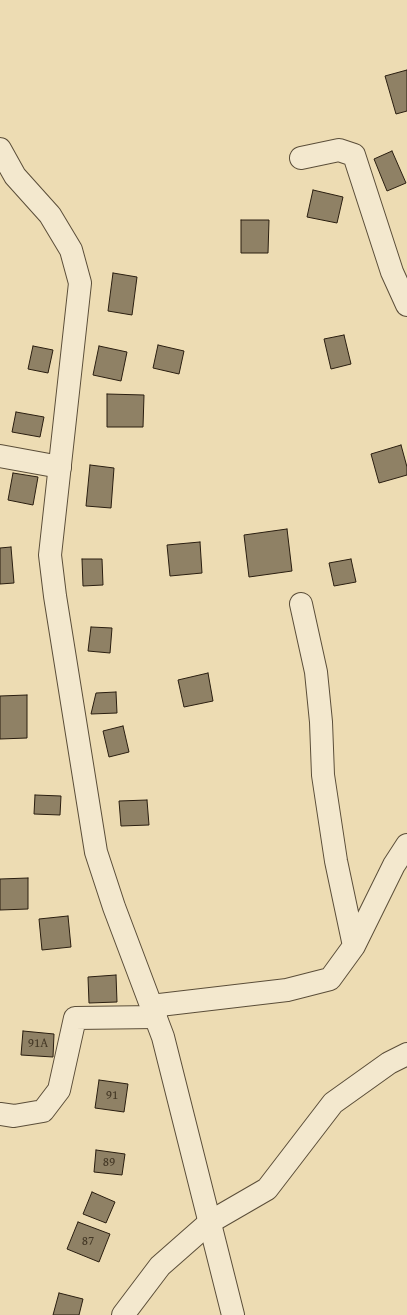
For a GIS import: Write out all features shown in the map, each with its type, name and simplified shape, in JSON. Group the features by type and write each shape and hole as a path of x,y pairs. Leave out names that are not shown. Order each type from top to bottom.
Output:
{"street":[{"path":"0,149 7,174 50,215 54,221 71,250 80,283 50,555 55,596 96,852 114,907 163,1037 233,1315"},
{"path":"301,158 339,150 354,156 392,272 407,305"},
{"path":"0,456 60,467"},
{"path":"302,604 316,672 322,722 323,775 336,861 354,946"},
{"path":"0,1114 14,1116 43,1111 59,1090 75,1018 153,1012 287,990 330,978 354,946 400,861 407,845"},
{"path":"123,1315 160,1266 210,1222 267,1189 333,1103 389,1063 407,1054"}],"building":[{"path":"407,70 407,111 396,114 385,76"},
{"path":"392,151 406,183 387,191 374,159"},
{"path":"313,190 343,197 337,223 307,217"},
{"path":"241,220 269,220 268,253 241,253"},
{"path":"113,273 137,277 132,315 108,311"},
{"path":"344,335 351,364 331,369 324,339"},
{"path":"158,345 184,351 179,374 153,368"},
{"path":"33,346 53,350 48,373 28,369"},
{"path":"99,346 127,352 121,381 93,375"},
{"path":"107,394 144,395 143,427 107,427"},
{"path":"16,412 44,417 40,437 12,432"},
{"path":"401,445 407,467 407,475 379,483 371,454"},
{"path":"90,465 114,468 111,508 86,506"},
{"path":"13,473 38,477 33,505 8,500"},
{"path":"287,529 292,571 249,577 244,535"},
{"path":"200,542 202,573 170,576 167,545"},
{"path":"11,547 14,583 0,584 0,548"},
{"path":"82,559 102,559 103,585 83,586"},
{"path":"351,559 356,582 334,586 329,563"},
{"path":"91,627 112,628 110,653 88,651"},
{"path":"208,673 213,701 184,707 178,680"},
{"path":"116,692 117,713 91,714 96,693"},
{"path":"27,695 27,738 0,739 0,696"},
{"path":"123,726 129,752 109,757 103,731"},
{"path":"35,795 61,796 60,815 34,814"},
{"path":"147,800 149,825 121,826 119,801"},
{"path":"28,878 28,909 0,910 0,879"},
{"path":"68,916 71,947 42,950 39,919"},
{"path":"116,975 117,1002 89,1003 88,977"},
{"path":"23,1031 54,1034 53,1057 21,1055"},
{"path":"99,1080 128,1084 124,1112 95,1108"},
{"path":"96,1150 125,1154 122,1175 94,1172"},
{"path":"92,1192 115,1202 106,1223 83,1214"},
{"path":"78,1222 110,1234 99,1262 67,1249"},
{"path":"59,1293 83,1299 79,1315 53,1315"}]}
